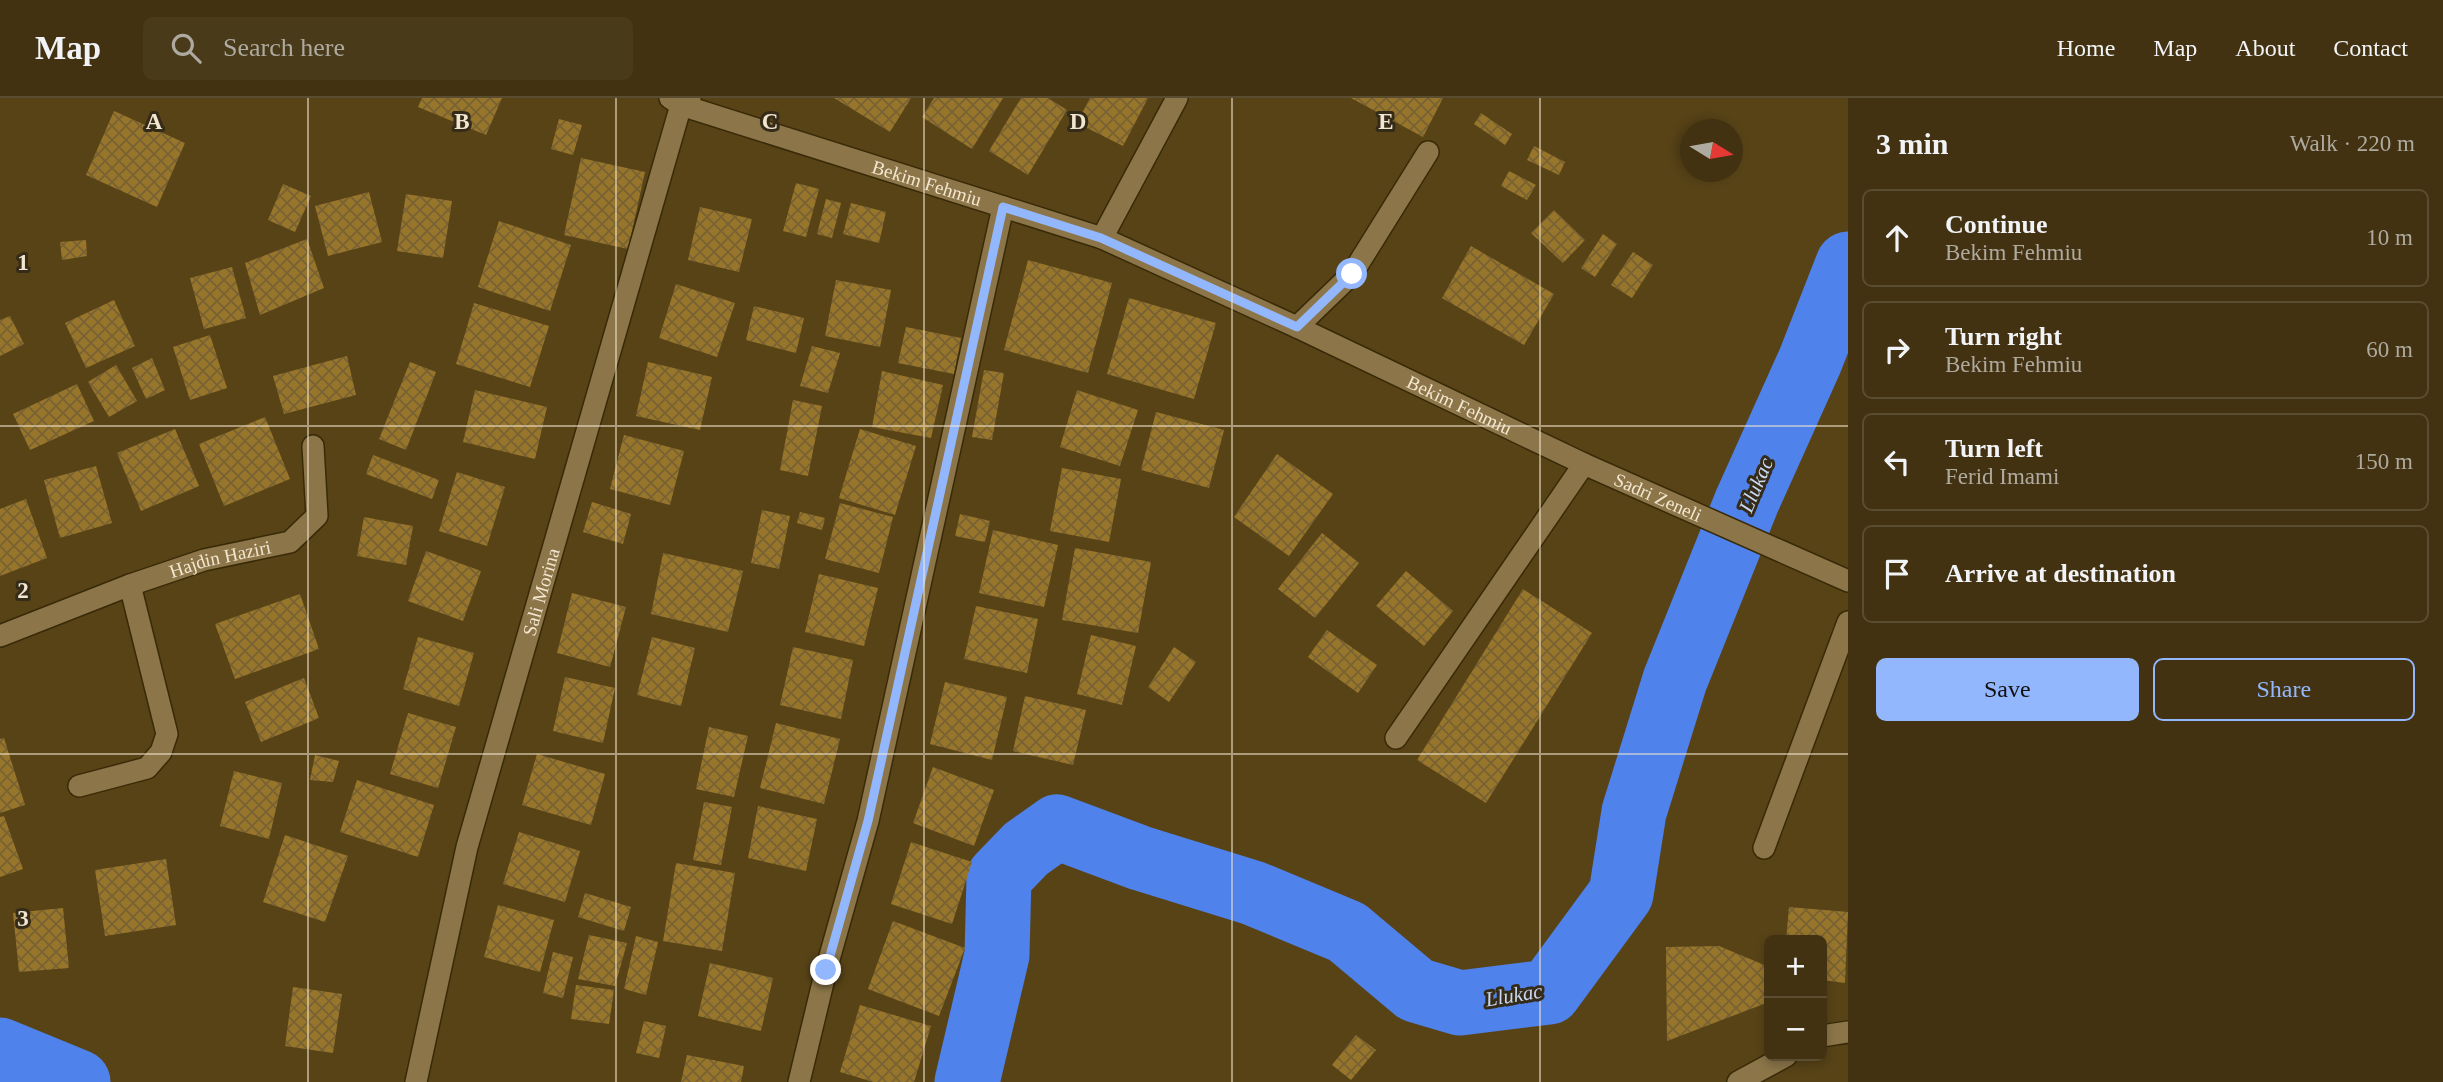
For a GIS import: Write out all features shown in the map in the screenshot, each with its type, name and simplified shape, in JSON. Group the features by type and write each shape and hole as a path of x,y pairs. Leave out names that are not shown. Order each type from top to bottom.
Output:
{"street":[{"path":"1101,238 1177,98"},
{"name":"Bekim Fehmiu","path":"680,100 1101,238 1297,327 1584,464"},
{"name":"Sali Morina","path":"416,1082 467,847 680,100"},
{"path":"1297,327 1352,274 1428,152"},
{"path":"799,1082 826,970 868,821 1003,207"},
{"name":"Hajdin Haziri","path":"0,636 130,585 204,560 290,542 317,516 313,446"},
{"path":"1396,737 1584,464"},
{"name":"Sadri Zeneli","path":"1584,464 1848,581"},
{"path":"79,786 147,768 161,752 167,734 130,585"},
{"path":"1764,848 1848,622"},
{"path":"1827,1035 1848,1032"},
{"path":"1738,1082 1777,1061"}],"building":[{"path":"422,98 502,98 486,135 418,107"},
{"path":"834,98 911,98 890,132"},
{"path":"934,98 1003,98 972,149 922,117"},
{"path":"1021,98 1048,98 1067,110 1028,175 989,151"},
{"path":"1090,98 1148,98 1123,146 1077,123"},
{"path":"1351,98 1443,98 1423,137"},
{"path":"114,111 185,143 157,207 86,175"},
{"path":"1481,113 1512,134 1505,145 1474,124"},
{"path":"559,119 582,125 573,155 551,149"},
{"path":"1534,146 1565,162 1559,175 1527,160"},
{"path":"581,158 645,172 628,249 564,235"},
{"path":"1509,171 1536,185 1527,200 1501,186"},
{"path":"796,183 819,189 806,237 783,231"},
{"path":"283,184 311,196 295,232 268,220"},
{"path":"369,192 382,242 328,256 315,206"},
{"path":"406,194 452,201 443,258 397,251"},
{"path":"826,199 841,203 832,238 817,234"},
{"path":"851,203 886,212 879,243 843,234"},
{"path":"700,207 752,219 739,272 688,260"},
{"path":"1554,210 1585,240 1563,263 1531,233"},
{"path":"499,221 571,245 550,311 478,287"},
{"path":"1603,234 1617,244 1595,277 1581,268"},
{"path":"307,239 324,288 260,315 245,263"},
{"path":"86,240 87,256 62,260 60,242"},
{"path":"1471,246 1554,294 1524,345 1442,298"},
{"path":"1633,252 1653,265 1632,298 1611,285"},
{"path":"1028,260 1112,283 1088,373 1004,350"},
{"path":"232,267 246,318 204,329 190,278"},
{"path":"836,280 891,290 880,347 825,336"},
{"path":"676,284 735,303 717,357 659,338"},
{"path":"1129,298 1216,323 1194,399 1107,374"},
{"path":"114,300 135,346 86,368 65,323"},
{"path":"474,303 549,326 530,387 456,364"},
{"path":"754,306 804,318 796,353 746,340"},
{"path":"10,316 24,344 0,356 0,320"},
{"path":"906,327 961,338 954,374 898,363"},
{"path":"210,335 227,388 190,400 173,347"},
{"path":"812,346 840,353 828,393 800,386"},
{"path":"347,356 356,395 284,414 273,376"},
{"path":"152,358 165,390 146,399 132,368"},
{"path":"410,362 436,372 406,450 379,439"},
{"path":"648,362 712,377 700,430 636,416"},
{"path":"116,365 137,401 109,417 88,382"},
{"path":"984,370 1004,373 992,440 972,437"},
{"path":"882,371 943,385 931,438 872,427"},
{"path":"77,384 94,421 30,450 13,414"},
{"path":"475,390 547,407 535,459 463,442"},
{"path":"1077,390 1138,410 1120,466 1060,447"},
{"path":"793,400 822,406 808,476 780,470"},
{"path":"1156,412 1224,430 1209,488 1141,470"},
{"path":"265,417 290,479 224,506 199,444"},
{"path":"175,429 199,486 141,511 117,453"},
{"path":"860,429 916,446 895,515 839,498"},
{"path":"624,435 684,451 670,505 610,489"},
{"path":"1277,454 1333,494 1289,556 1234,517"},
{"path":"373,455 439,480 432,499 366,474"},
{"path":"96,466 112,523 60,538 44,480"},
{"path":"1062,468 1121,479 1109,542 1050,531"},
{"path":"457,472 505,487 487,546 439,531"},
{"path":"26,499 47,558 0,576 0,509"},
{"path":"592,502 631,514 623,544 583,532"},
{"path":"840,503 893,517 879,573 825,559"},
{"path":"762,510 790,516 779,569 751,563"},
{"path":"800,512 825,518 822,530 797,523"},
{"path":"960,514 990,521 985,542 955,536"},
{"path":"364,517 413,526 406,565 357,556"},
{"path":"993,530 1058,545 1044,607 979,593"},
{"path":"1322,533 1359,563 1315,618 1278,589"},
{"path":"1075,548 1151,562 1138,633 1062,620"},
{"path":"426,551 481,571 463,621 408,601"},
{"path":"663,553 743,571 728,632 651,614"},
{"path":"1406,571 1453,611 1424,646 1376,606"},
{"path":"819,574 878,588 864,646 805,632"},
{"path":"1523,589 1592,633 1486,803 1417,760"},
{"path":"572,593 626,607 610,667 557,653"},
{"path":"300,594 319,649 235,679 215,624"},
{"path":"976,606 1038,619 1027,673 964,659"},
{"path":"1327,630 1377,665 1358,693 1308,657"},
{"path":"1091,635 1136,646 1122,705 1077,694"},
{"path":"418,637 474,653 459,706 403,689"},
{"path":"652,637 695,648 681,706 637,695"},
{"path":"793,647 853,660 841,719 780,705"},
{"path":"1174,647 1196,662 1169,702 1148,687"},
{"path":"565,677 615,688 603,743 553,731"},
{"path":"304,678 319,718 261,742 245,702"},
{"path":"945,682 1007,697 992,760 930,744"},
{"path":"1025,696 1086,710 1073,765 1013,751"},
{"path":"408,713 456,727 438,788 390,774"},
{"path":"776,723 840,739 824,804 760,788"},
{"path":"709,727 748,736 734,797 696,789"},
{"path":"4,738 25,805 0,813 0,739"},
{"path":"537,754 605,774 591,825 522,805"},
{"path":"315,755 339,761 333,782 310,780"},
{"path":"933,767 994,790 974,846 913,823"},
{"path":"234,771 282,783 269,839 220,826"},
{"path":"357,780 434,805 418,857 340,832"},
{"path":"704,802 732,807 721,865 693,860"},
{"path":"758,806 817,819 806,871 748,858"},
{"path":"4,816 23,869 0,877 0,817"},
{"path":"519,832 580,851 565,902 503,884"},
{"path":"285,835 348,856 325,922 263,902"},
{"path":"911,842 972,862 952,924 891,904"},
{"path":"166,859 176,925 105,936 95,870"},
{"path":"676,863 735,873 722,951 663,941"},
{"path":"585,893 631,907 624,931 578,917"},
{"path":"498,905 554,920 540,972 484,957"},
{"path":"1789,907 1848,912 1845,983 1827,981 1827,935 1786,935"},
{"path":"63,908 69,968 19,972 13,913"},
{"path":"893,921 965,948 939,1016 868,989"},
{"path":"589,935 627,943 615,986 578,979"},
{"path":"636,936 658,942 646,995 624,989"},
{"path":"1719,946 1764,965 1764,1004 1667,1041 1666,947"},
{"path":"553,952 573,957 563,998 543,993"},
{"path":"710,963 773,978 761,1031 698,1016"},
{"path":"576,985 614,990 609,1024 571,1019"},
{"path":"293,987 342,994 333,1053 285,1046"},
{"path":"860,1005 931,1026 914,1082 873,1082 840,1072"},
{"path":"644,1021 666,1026 659,1058 636,1053"},
{"path":"1356,1035 1376,1050 1351,1080 1332,1065"},
{"path":"687,1055 744,1066 741,1082 681,1082"}],"waterway":[{"name":"Llukac","path":"967,1082 997,955 999,877 1026,849 1057,827 1140,858 1253,893 1347,932 1416,990 1460,1003 1549,992 1621,894 1634,812 1675,680 1747,501 1810,361 1848,264"},
{"name":"Llukac","path":"0,1050 78,1082"}],"route":[{"path":"826,970 868,821 1003,207 1101,238 1297,327 1352,274"}]}
